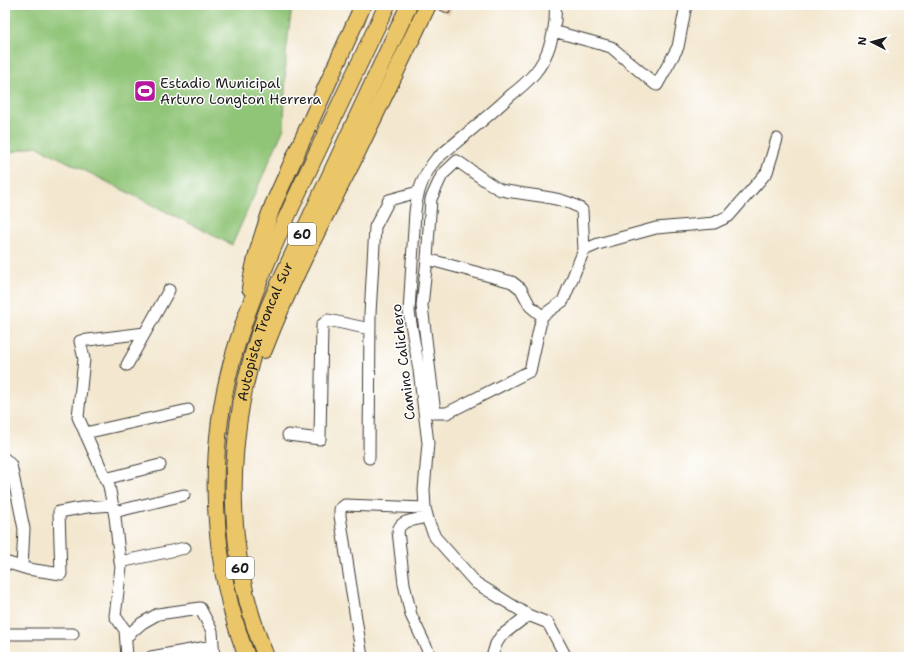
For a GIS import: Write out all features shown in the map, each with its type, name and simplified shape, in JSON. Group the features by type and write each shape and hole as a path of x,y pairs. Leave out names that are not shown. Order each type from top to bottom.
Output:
{"highway":[{"path":"247,314 252,275 262,235 273,205 363,5"},
{"name":"Autopista Troncal Sur","path":"248,657 234,617 224,578 218,534 216,484 218,435 226,386 247,314 282,227 387,5"},
{"name":"Autopista Troncal Sur","path":"266,657 250,611 240,567 234,522 233,476 236,435 243,395 253,353 266,312 409,5"},
{"path":"233,476 262,356 279,311 428,5"}],"street":[{"name":"Camino Calichero","path":"555,5 553,31 544,59 534,75 489,116 436,159 430,166 421,183 418,192 414,219 410,312 428,443 424,490 425,512 435,537 476,583 528,615 548,624 566,657"},
{"path":"553,31 611,47 657,85 678,47 686,5"},
{"path":"584,250 598,244 656,228 714,223 729,216 767,172 777,139"},
{"path":"448,150 458,161 500,189 542,196 578,206 582,210 584,250 563,301 542,316 530,371 446,413 435,413 422,306 431,199 442,175 458,161"},
{"path":"370,458 370,329 375,227 389,200 418,192"},
{"path":"427,259 512,282 521,289 530,306 542,316"},
{"path":"127,366 169,290"},
{"path":"288,435 320,439 322,324 328,320 370,329"},
{"path":"127,657 125,630 115,616 121,567 109,486 78,417 84,359 80,341 145,333"},
{"path":"85,433 188,410"},
{"path":"5,459 11,465 24,529 22,567"},
{"path":"106,479 160,465"},
{"path":"5,562 22,567 61,574 59,512 87,507 113,508 184,495"},
{"path":"362,657 340,510 346,505 425,512"},
{"path":"425,512 415,521 404,522 399,526 398,531 404,584 411,615 431,657"},
{"path":"120,562 185,548"},
{"path":"126,637 142,623 158,614 200,608 212,631 213,652 151,657"},
{"path":"492,657 496,644 501,636 528,615"},
{"path":"5,634 73,634"}],"green space":[{"name":"Estadio Municipal Arturo Longton Herrera","path":"5,5 292,5 286,54 284,128 232,245 36,146 5,154"}],"building":[{"path":"429,5 453,5 449,14"}],"place":[{"name":"Estadio Municipal Arturo Longton Herrera","path":"145,91"}]}
